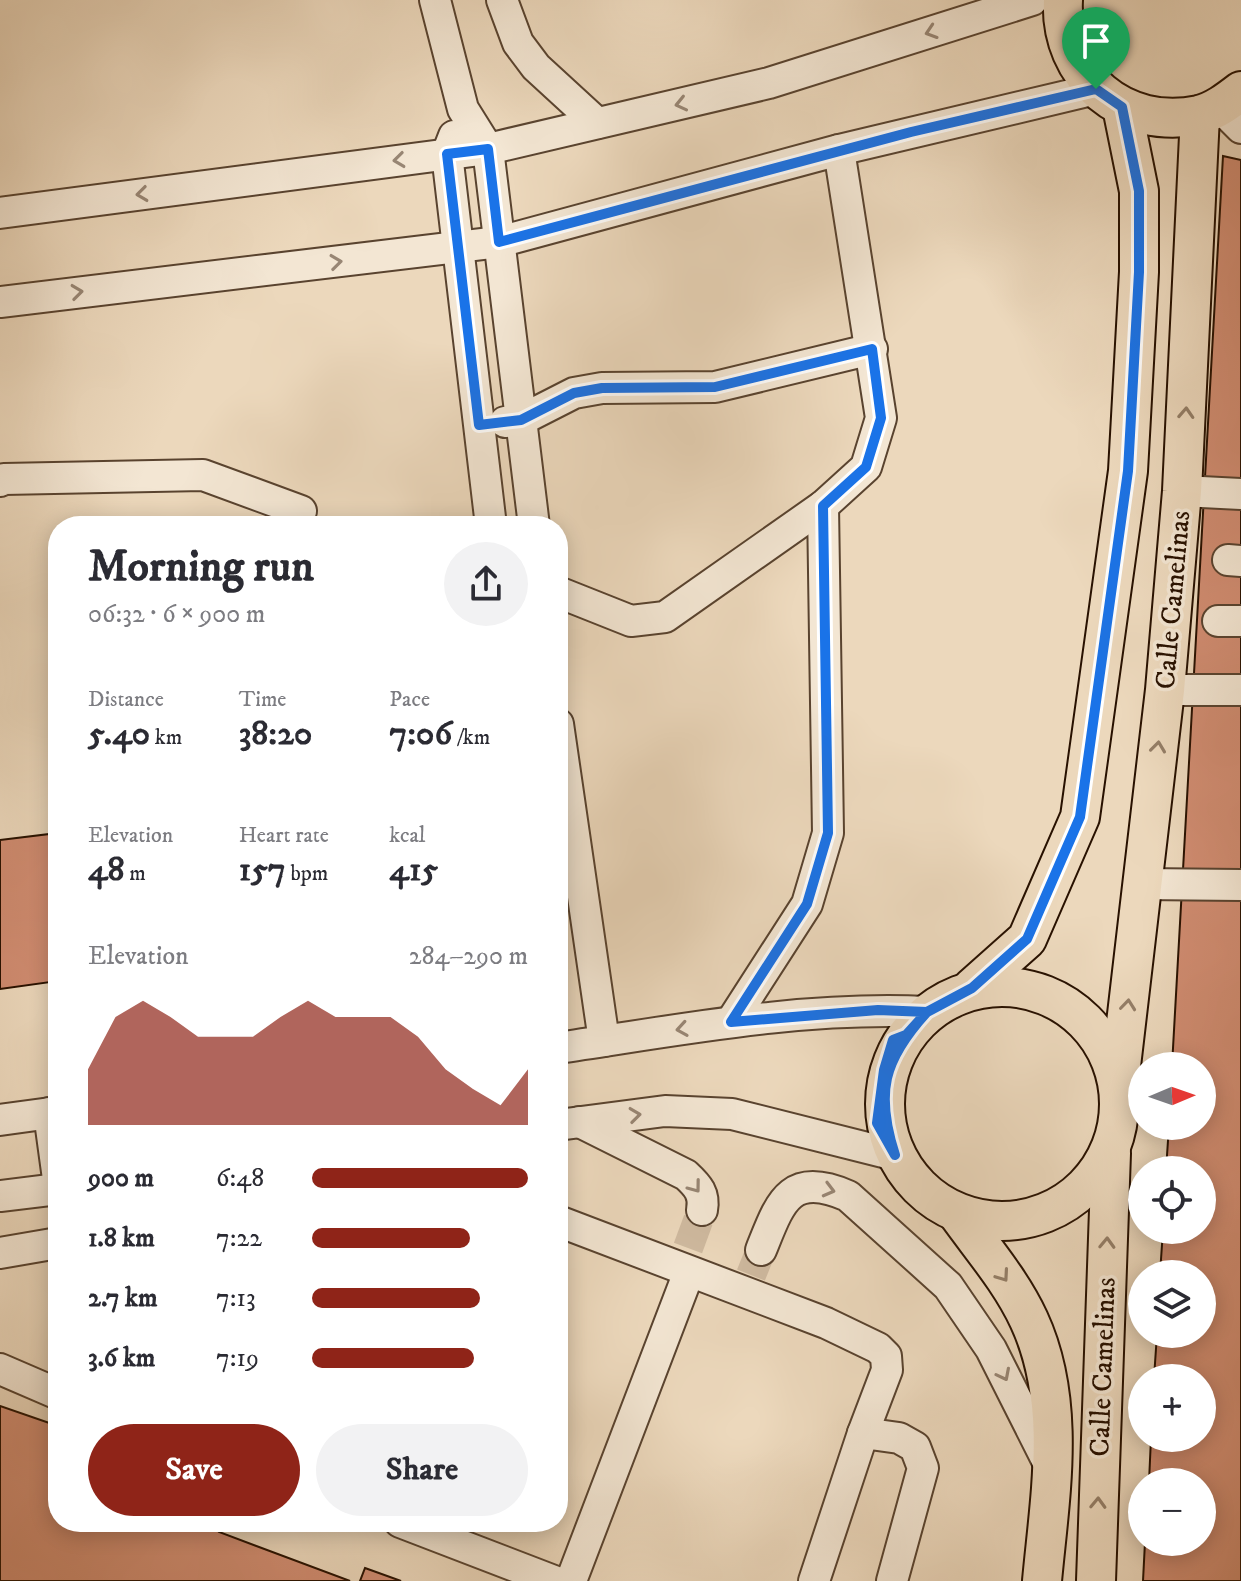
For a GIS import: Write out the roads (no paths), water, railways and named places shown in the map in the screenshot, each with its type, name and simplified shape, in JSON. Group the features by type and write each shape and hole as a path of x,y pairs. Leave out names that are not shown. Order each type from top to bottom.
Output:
{"main road":[{"path":"1063,0 1062,20 1073,58 1109,98 1160,118 1225,110"},
{"name":"Calle Camelinas","path":"972,988 1027,939 1080,817 1128,471 1139,272 1139,191 1109,98"},
{"name":"Calle Camelinas","path":"1119,1083 1165,690 1182,491 1225,110"},
{"path":"1021,986 1066,1003 1101,1037 1119,1083 1111,1153 1091,1183 1062,1206 1029,1220 992,1222 957,1213 921,1190 895,1155 886,1125 884,1093 891,1063 916,1023 972,988 1021,986"},
{"name":"Calle Camelinas","path":"1096,1581 1111,1153"},
{"name":"Calle Camelinas","path":"957,1213 1009,1284 1030,1322 1045,1366 1053,1409 1052,1470 1042,1581"}],"street":[{"path":"435,0 463,109 488,149 533,516"},
{"path":"502,0 518,43 536,67 597,123"},
{"path":"0,213 488,149 769,83 1032,0"},
{"path":"0,302 499,242 839,150 1109,98"},
{"path":"463,109 447,154 490,516"},
{"path":"568,596 631,621 665,617 823,506 866,467 881,418 839,150"},
{"path":"479,425 521,420 574,393 602,388 715,387 872,349"},
{"path":"0,481 203,475 301,511"},
{"path":"1182,491 1241,494"},
{"path":"731,1022 807,904 828,833 823,506"},
{"path":"1165,690 1241,690"},
{"path":"568,793 604,1041"},
{"path":"1142,884 1241,885"},
{"path":"568,1046 731,1022 878,1010 916,1023"},
{"path":"569,1124 665,1111 732,1114 895,1155"},
{"path":"0,1120 48,1114"},
{"path":"569,1124 686,1175 704,1199 702,1210"},
{"path":"761,1250 778,1207 791,1191 807,1186 829,1188 848,1196 948,1286 991,1349 1052,1470"},
{"path":"0,1196 48,1190"},
{"path":"568,1225 826,1323 878,1348 886,1356 887,1370 814,1581"},
{"path":"0,1253 48,1245"},
{"path":"571,1581 689,1272"},
{"path":"0,1369 48,1390"},
{"path":"863,1433 899,1438 915,1447 923,1468 892,1581"},
{"path":"426,1532 554,1581"}],"tunnel":[{"path":"688,1248 702,1210"},
{"path":"751,1275 761,1250"}]}
